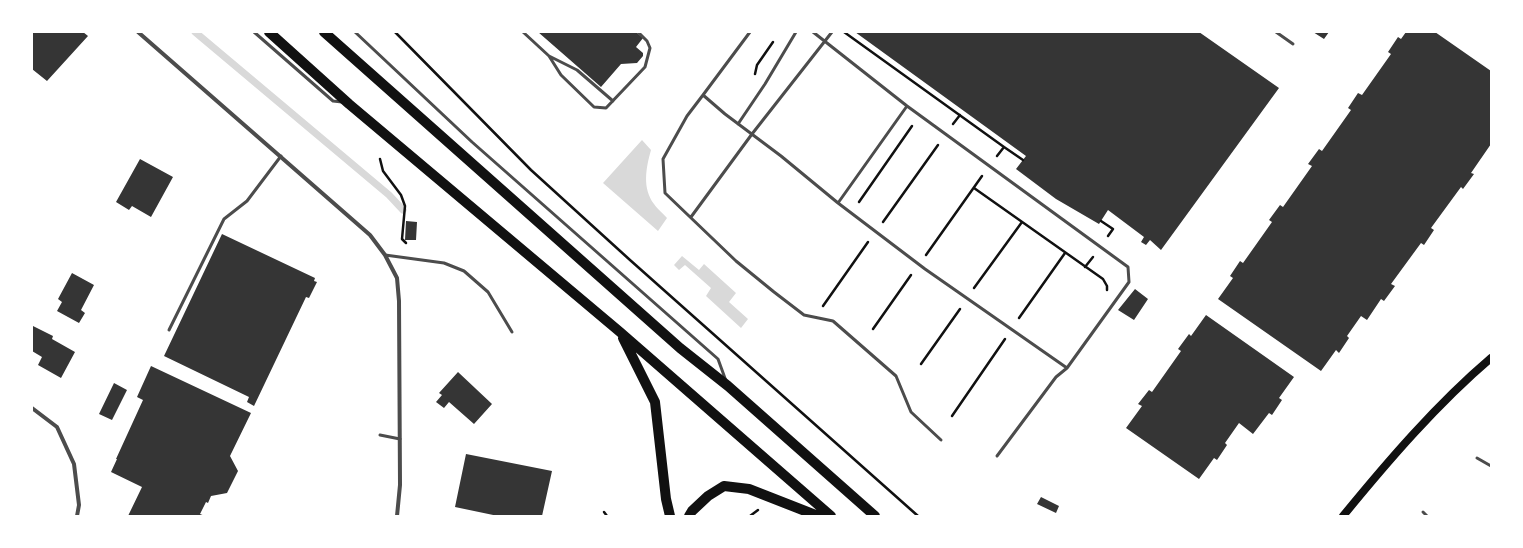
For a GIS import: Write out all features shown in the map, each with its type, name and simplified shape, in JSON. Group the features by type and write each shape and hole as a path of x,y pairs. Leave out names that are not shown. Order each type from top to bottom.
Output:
{"main road":[{"path":"269,32 349,104 620,332 830,516"},
{"path":"324,32 680,348 728,386 875,516"},
{"path":"620,332 655,402 666,499 670,516"},
{"path":"1344,516 1380,470 1424,423 1491,358"},
{"path":"689,516 692,511 708,496 724,486 749,489 818,516"}],"street":[{"path":"138,32 370,235 385,255 397,278 399,301 400,484 397,516"},
{"path":"32,408 57,428 74,464 79,505 76,516"}],"lane":[{"path":"254,32 333,101 349,104"},
{"path":"355,32 472,142 718,359 728,386"},
{"path":"523,32 549,56 561,75 594,107 606,108 645,67 650,48 647,41 638,32"},
{"path":"750,32 687,116 663,158 665,193 736,261 774,292 804,315 833,321 896,376 911,412 942,440"},
{"path":"738,124 766,84 796,32"},
{"path":"813,32 907,106 1128,267 1129,282 1067,368 1056,377 997,456"},
{"path":"691,217 752,134 832,32"},
{"path":"1276,32 1293,44"},
{"path":"549,56 577,70 613,101"},
{"path":"703,95 838,203 919,264 1067,368"},
{"path":"838,203 907,106"},
{"path":"169,330 224,219 247,201 281,156"},
{"path":"385,255 444,263 464,271 488,292 512,332"},
{"path":"380,435 400,439"},
{"path":"1477,458 1491,466"},
{"path":"1423,512 1427,516"}],"path":[{"path":"395,32 531,170 918,516"},
{"path":"844,32 1023,160"},
{"path":"823,306 960,115"},
{"path":"855,208 913,126"},
{"path":"873,329 1004,147"},
{"path":"380,159 383,171 401,195 406,206 402,239 406,243"},
{"path":"974,188 1103,279 1107,286 1107,297"},
{"path":"604,512 607,516"}],"shaded area":[{"path":"642,140 651,150 646,178 646,185 650,198 655,206 667,218 658,231 603,183"},
{"path":"682,256 699,270 704,264 736,293 729,302 748,319 741,328 706,296 711,288 685,265 679,270 674,265"}],"building":[{"path":"32,32 83,32 88,36 47,81 32,69"},
{"path":"538,32 636,32 643,38 636,47 643,53 643,56 637,63 621,64 601,87"},
{"path":"855,32 1199,32 1279,88 1161,250 1150,240 1146,245 1141,242 1144,237 1108,210 1099,224 1056,199 1016,169 1026,156"},
{"path":"1313,32 1329,32 1324,39"},
{"path":"1406,32 1435,32 1491,71 1491,144 1471,173 1474,174 1463,189 1461,187 1431,228 1434,230 1424,245 1421,243 1391,284 1395,286 1384,301 1381,299 1367,320 1361,316 1347,336 1349,338 1339,353 1336,350 1321,371 1218,299 1233,278 1230,276 1240,261 1243,263 1272,222 1269,220 1280,205 1283,207 1312,166 1308,164 1319,149 1322,151 1351,110 1348,108 1358,93 1362,95 1391,54 1388,52 1398,37 1401,39"},
{"path":"140,159 173,177 151,217 132,206 129,210 116,202"},
{"path":"406,221 417,222 416,240 405,240"},
{"path":"222,234 315,278 314,281 317,282 309,298 306,297 254,406 247,402 249,397 164,356"},
{"path":"72,273 94,285 81,310 85,313 79,323 57,311 62,302 58,299"},
{"path":"1135,289 1148,299 1134,320 1118,310"},
{"path":"1206,315 1294,377 1279,398 1282,400 1272,415 1269,413 1253,434 1239,423 1225,443 1227,445 1217,460 1214,458 1199,479 1126,428 1142,406 1138,404 1149,390 1152,392 1181,351 1178,349 1189,334 1191,336"},
{"path":"33,326 53,336 52,339 75,352 61,378 38,365 42,357 32,351"},
{"path":"151,366 251,413 230,456 238,471 227,493 211,496 208,503 206,502 200,514 205,516 128,516 142,487 111,472 143,400 137,397"},
{"path":"458,372 492,404 474,424 449,402 444,408 436,402 442,395 439,393"},
{"path":"114,383 127,390 112,420 99,414"},
{"path":"466,454 552,471 542,516 498,516 455,507"},
{"path":"1041,497 1059,506 1056,513 1037,504"}],"waterway":[{"path":"195,32 389,195 403,210"}]}
